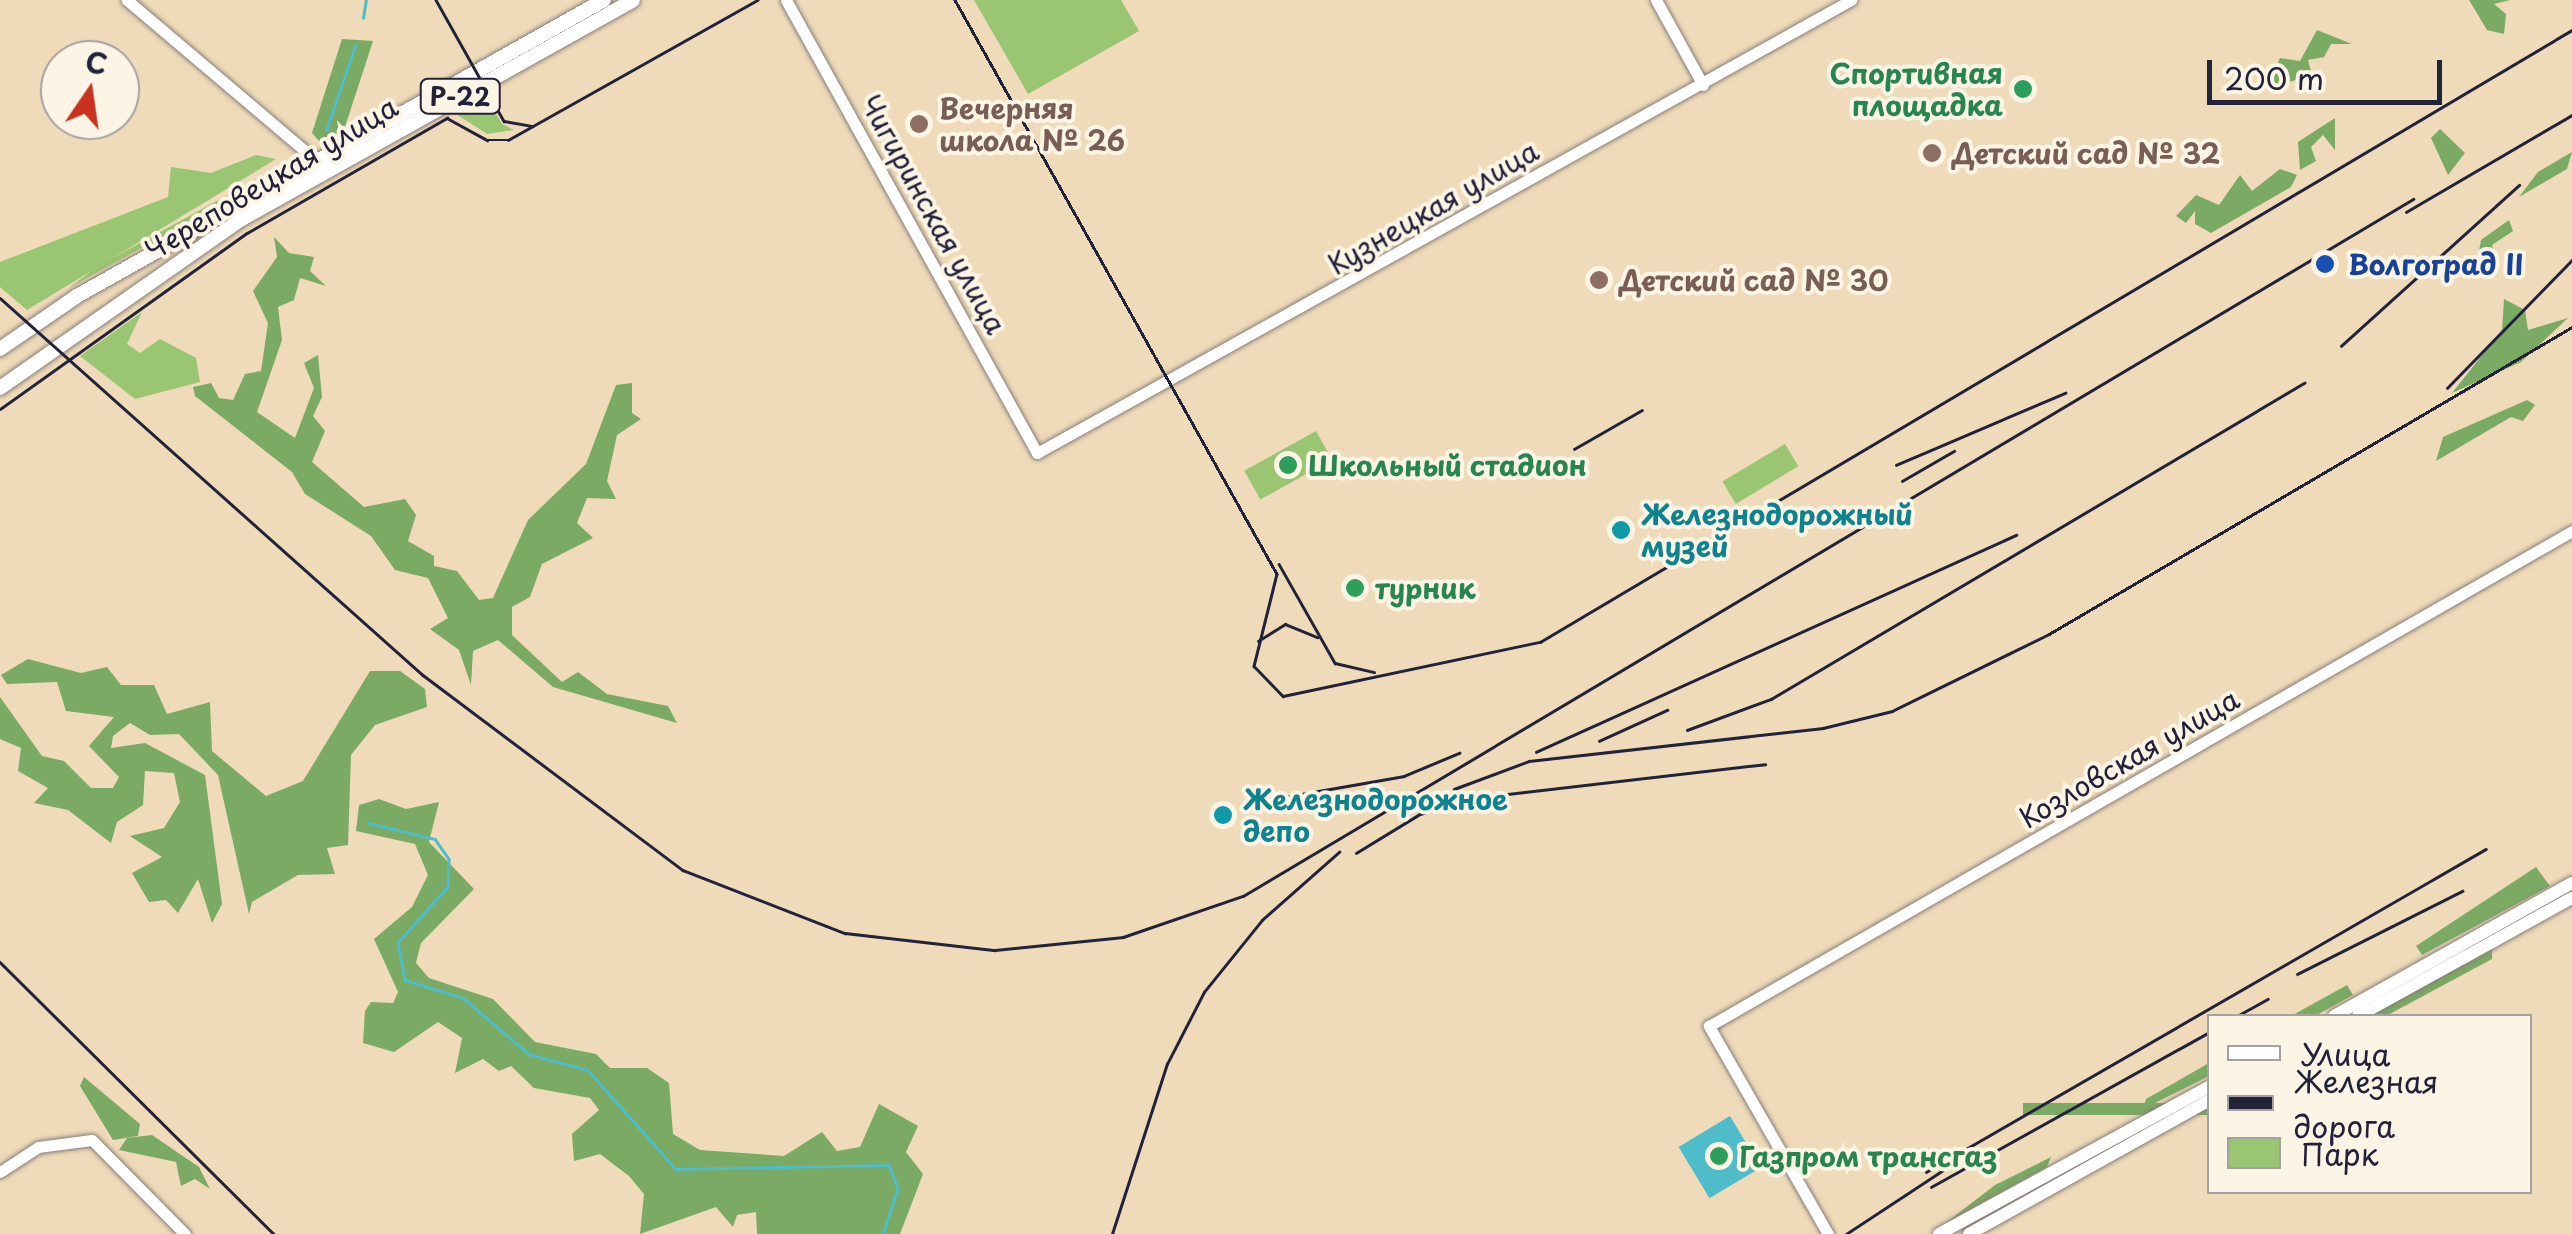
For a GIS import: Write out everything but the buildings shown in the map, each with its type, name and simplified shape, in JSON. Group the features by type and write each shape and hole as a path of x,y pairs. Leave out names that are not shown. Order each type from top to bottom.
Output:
{"highway":[{"name":"Череповецкая улица","path":"0,388 323,164 604,0"},
{"name":"Череповецкая улица","path":"0,349 85,292 633,0"},
{"path":"85,292 101,308 86,327"}],"main road":[{"path":"2338,1014 2572,883"},
{"path":"2362,1014 2572,898"},
{"path":"1939,1234 2207,1088"},
{"path":"1969,1234 2207,1102"}],"street":[{"path":"127,0 323,164"},
{"name":"Чигиринская улица","path":"786,0 1037,453"},
{"path":"1656,0 1703,85"},
{"name":"Кузнецкая улица","path":"1037,453 1852,0"},
{"name":"Козловская улица","path":"1828,1234 1709,1026 2572,531"},
{"path":"0,1172 38,1147 92,1140 185,1234"}],"green space":[{"path":"974,0 1121,0 1139,31 1028,94"},
{"path":"2469,0 2510,0 2494,4 2506,14 2504,34 2487,30"},
{"path":"2317,30 2352,44 2331,44 2324,57 2308,60 2312,75 2267,89 2280,58 2300,61"},
{"path":"342,39 373,41 344,130 320,142 312,133"},
{"path":"485,95 502,124 514,130 487,134 453,112"},
{"path":"2335,118 2335,150 2323,135 2311,147 2316,161 2300,170 2298,142"},
{"path":"2440,129 2465,153 2448,175 2431,138"},
{"path":"2572,152 2567,169 2519,197 2538,172"},
{"path":"256,155 276,159 27,310 0,287 0,262 168,197 171,167 211,173"},
{"path":"2280,169 2297,175 2291,187 2211,233 2195,224 2195,211 2186,223 2176,216 2196,195 2219,205 2240,175 2252,191"},
{"path":"264,175 262,181 69,288 98,266"},
{"path":"2509,220 2513,231 2492,245 2497,267 2476,268 2481,240"},
{"path":"274,237 289,253 314,257 310,271 326,286 300,278 294,300 278,307 282,340 257,412 295,438 314,388 304,363 318,355 322,397 313,416 325,431 312,462 364,507 405,499 416,515 408,541 434,556 434,566 457,571 479,600 493,598 528,520 586,464 616,385 632,383 632,413 641,419 617,435 607,481 616,499 587,498 577,523 593,538 542,564 530,597 512,607 512,635 562,682 578,672 607,694 668,706 677,723 553,687 498,640 473,651 471,685 459,650 430,629 448,618 428,578 395,570 371,536 305,494 292,472 195,396 193,387 211,383 219,398 233,400 245,374 261,371 268,323 253,291 277,257"},
{"path":"2504,299 2525,310 2528,330 2568,318 2521,362 2452,393 2502,330"},
{"path":"142,312 127,344 140,353 160,339 196,358 200,382 135,399 80,356"},
{"path":"2527,400 2535,405 2523,421 2511,417 2436,461 2443,437"},
{"name":"Школьный стадион","path":"1316,431 1332,460 1260,500 1244,471"},
{"path":"1785,444 1798,466 1736,504 1722,482"},
{"path":"28,659 81,673 107,667 121,685 154,685 167,714 210,702 212,751 266,796 303,781 370,671 400,671 425,689 427,707 375,725 351,755 348,845 327,848 335,874 298,875 252,902 249,914 218,775 179,734 150,735 130,723 113,736 111,748 145,743 205,775 222,904 212,923 198,879 178,913 166,900 149,902 132,873 162,857 130,836 164,828 180,802 174,773 145,771 143,805 117,822 111,843 68,810 34,803 48,788 18,771 21,748 0,739 0,697 42,756 64,761 91,788 113,788 119,777 89,746 114,717 66,711 57,682 7,684 1,675"},
{"path":"379,799 406,809 439,802 429,842 474,889 421,943 416,963 429,978 493,999 535,1042 596,1054 610,1068 647,1068 669,1083 673,1134 700,1150 784,1156 822,1132 837,1151 860,1147 879,1104 918,1126 906,1152 923,1174 900,1234 757,1234 756,1212 737,1215 733,1227 716,1207 640,1234 644,1194 629,1176 600,1154 574,1161 572,1134 599,1110 590,1098 534,1088 511,1066 499,1071 483,1059 455,1073 462,1038 438,1022 394,1052 363,1043 365,1011 371,1002 393,1003 398,992 374,939 412,907 428,875 415,844 356,831 359,805"},
{"path":"2536,867 2550,886 2422,955 2416,946"},
{"path":"2492,945 2492,959 2390,1014 2370,1014"},
{"path":"2347,985 2353,995 2319,1014 2295,1014"},
{"path":"2207,1064 2207,1077 2143,1109 2146,1099"},
{"path":"84,1077 140,1124 138,1136 113,1140 80,1086"},
{"path":"2023,1103 2207,1103 2207,1115 2023,1115"},
{"path":"152,1135 199,1167 210,1189 195,1179 181,1186 176,1162 119,1150 127,1138"},
{"path":"2051,1157 2047,1167 1947,1222 1995,1185"}],"water":[{"name":"Газпром трансгаз","path":"1730,1116 1761,1167 1709,1198 1679,1147"}],"waterway":[{"path":"363,18 366,0"},
{"path":"326,131 355,46"},
{"path":"368,823 435,839 449,859 448,887 398,943 405,980 463,998 529,1054 588,1070 676,1169 889,1165 898,1189 883,1234"}],"tram line":[{"path":"436,0 504,121 533,126"},
{"path":"0,409 247,233 447,118 487,140 508,140 757,0"},
{"path":"955,0 1277,574 1254,666 1283,696 1540,642 2572,30"},
{"path":"1279,564 1335,663 1374,672"},
{"path":"1258,641 1285,624 1318,637"}],"railway":[{"path":"2406,212 2572,115"},
{"path":"2341,346 2519,185"},
{"path":"0,298 423,675 683,870 845,933 995,950 1123,937 1243,896 2413,199"},
{"path":"2447,388 2572,260"},
{"path":"1454,789 1529,761 1823,728 1892,711 2049,634 2572,327"},
{"path":"1687,730 1771,699 2304,383"},
{"path":"1896,465 2065,393"},
{"path":"1574,449 1642,410"},
{"path":"1902,481 1954,451"},
{"path":"1536,752 2016,535"},
{"path":"1599,741 1667,710"},
{"path":"1267,800 1404,776 1459,753"},
{"path":"1356,853 1420,814 1473,798 1765,764"},
{"path":"1926,1172 2486,849"},
{"path":"1112,1234 1167,1064 1204,992 1262,920 1339,852"},
{"path":"2297,974 2462,891"},
{"path":"0,962 274,1234"},
{"path":"2241,1014 2268,999"},
{"path":"1931,1187 2207,1034"},
{"path":"1846,1234 1942,1171"}],"place":[{"name":"Спортивная площадка","path":"2023,89"},
{"name":"Вечерняя школа № 26","path":"919,124"},
{"name":"Детский сад № 32","path":"1932,153"},
{"name":"Волгоград II","path":"2325,264"},
{"name":"Детский сад № 30","path":"1599,280"},
{"name":"Школьный стадион","path":"1288,465"},
{"name":"Железнодорожный музей","path":"1621,530"},
{"name":"турник","path":"1355,588"},
{"name":"Железнодорожное депо","path":"1223,815"},
{"name":"Газпром трансгаз","path":"1719,1156"}]}
